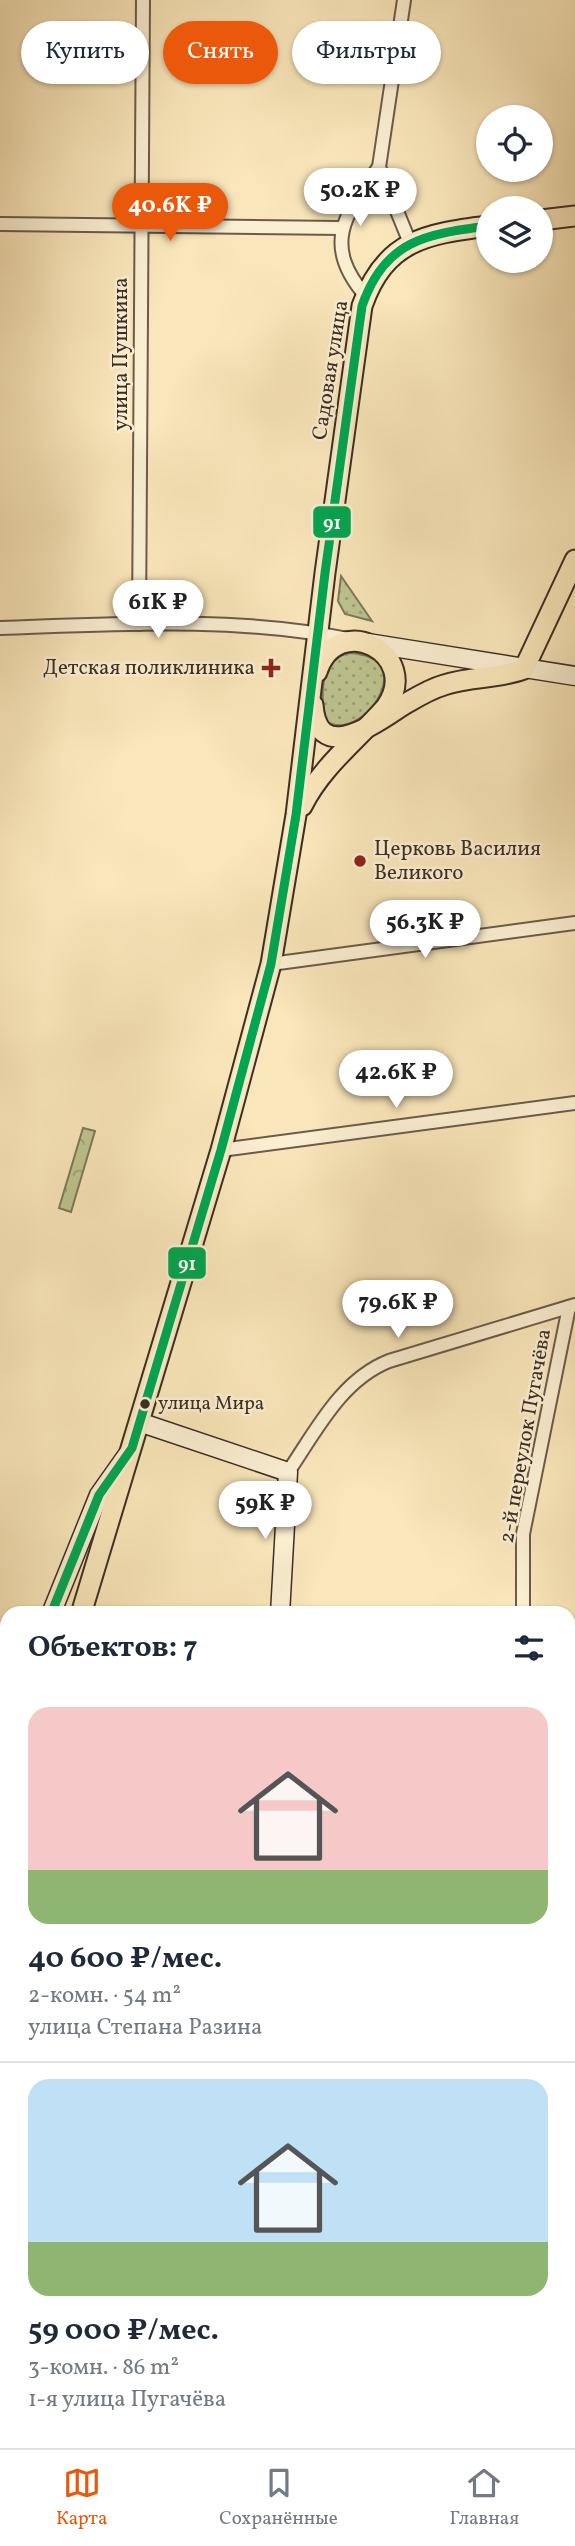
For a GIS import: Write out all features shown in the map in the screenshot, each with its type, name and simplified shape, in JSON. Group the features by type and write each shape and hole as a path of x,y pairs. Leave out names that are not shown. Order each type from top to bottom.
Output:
{"main road":[{"path":"553,219 575,216"},
{"path":"410,243 437,233 476,228"},
{"name":"Садовая улица","path":"313,687 357,328 365,295 381,270 394,255 410,243"},
{"path":"313,687 316,721 325,732 344,737 369,727 435,688 524,669 575,560"},
{"path":"83,1606 221,1150 271,964 296,815 313,687 320,664 330,651 345,643 364,642 388,658 395,681 390,700 369,727 342,751 319,777 296,815"}],"street":[{"name":"улица Пушкина","path":"139,624 143,0"},
{"path":"365,295 354,282 348,268 342,249 341,228 358,196 379,167 404,0"},
{"path":"379,167 410,243"},
{"path":"0,224 341,228"},
{"path":"0,628 220,623 283,627 575,676"},
{"path":"271,964 575,923"},
{"path":"221,1150 575,1103"},
{"path":"280,1606 288,1472 342,1395 369,1369 389,1361 572,1306"},
{"name":"2-й переулок Пугачёва","path":"523,1606 523,1534 572,1306"},
{"path":"139,1422 288,1472"},
{"path":"55,1606 99,1495 132,1448"}],"green space":[{"path":"341,576 372,621 345,614 338,601"},
{"path":"350,653 371,658 382,669 384,683 378,698 368,711 355,721 340,725 326,721 324,680 332,662"},
{"path":"83,1128 95,1131 71,1212 59,1208"}],"transit line":[{"name":"91","path":"54,1606 99,1495 132,1448 221,1150 271,964 296,815 325,573 362,306 371,284 383,267 410,244 427,237 476,228"}],"place":[{"name":"Детская поликлиника","path":"271,668"},
{"name":"Церковь Василия Великого","path":"360,861"},
{"name":"улица Мира","path":"145,1404"}]}
